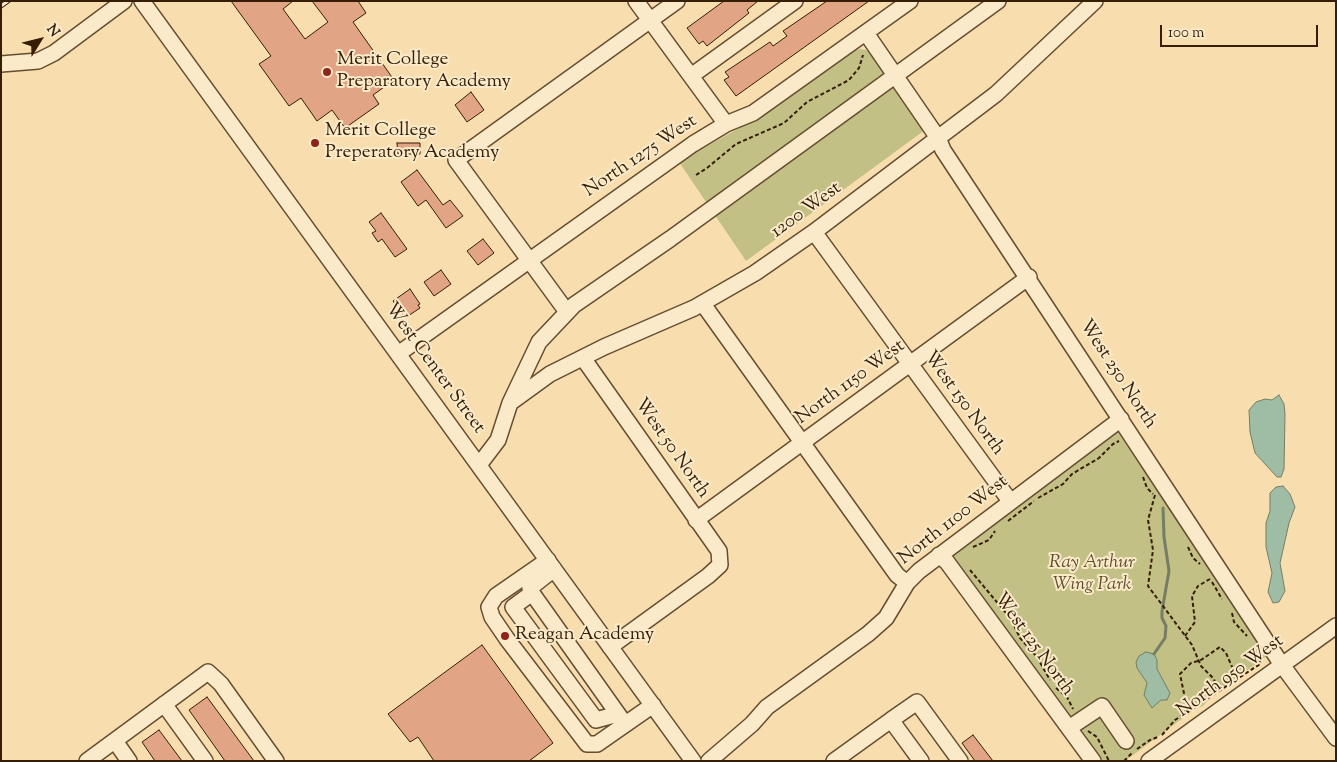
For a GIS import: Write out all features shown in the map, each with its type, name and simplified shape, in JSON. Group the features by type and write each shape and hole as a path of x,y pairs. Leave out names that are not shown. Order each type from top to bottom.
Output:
{"street":[{"path":"1,64 38,61 54,53 124,1"},
{"name":"West Center Street","path":"142,1 693,761"},
{"path":"636,1 726,124"},
{"path":"567,312 456,160 677,1"},
{"path":"691,76 795,1"},
{"name":"North 1275 West","path":"398,354 693,144 726,124 753,114 910,1"},
{"path":"479,465 498,440 510,403 539,342 574,305 678,234 998,1"},
{"name":"1200 West","path":"510,403 550,374 702,304 755,273 814,232 996,94 1094,1"},
{"name":"West 250 North","path":"866,33 938,138 943,150 1282,665 1336,738"},
{"name":"West 150 North","path":"814,232 1010,501"},
{"name":"North 1150 West","path":"696,520 1029,278"},
{"path":"702,304 897,575 907,583"},
{"name":"West 50 North","path":"583,358 719,552 720,565 708,576 610,647"},
{"name":"North 1100 West","path":"709,761 752,724 767,707 868,634 886,618 907,583 938,555 1121,419"},
{"name":"West 125 North","path":"938,555 947,562 1074,725 1093,761"},
{"path":"551,564 530,588 532,593 622,719"},
{"path":"551,564 496,596 489,607 492,617 587,744 597,744 622,719 653,705"},
{"path":"532,593 513,607 596,720 622,719"},
{"name":"North 950 West","path":"1149,761 1336,626"},
{"path":"87,761 208,672 221,684 276,761"},
{"path":"834,761 917,702 960,761"},
{"path":"164,704 205,761"},
{"path":"1074,725 1102,706 1126,741"},
{"path":"891,720 921,761"},
{"path":"115,741 129,761"}],"path":[{"path":"696,175 736,144 784,123 807,102 849,80 859,68 862,55"},
{"path":"1003,523 1016,517 1036,500 1063,484 1072,474 1098,458 1113,444 1118,441 1123,443"},
{"path":"1142,474 1144,482 1158,498"},
{"path":"1154,495 1148,520 1153,550 1147,582 1177,626 1192,644 1201,666 1214,679 1217,691"},
{"path":"969,548 989,540 996,530"},
{"path":"1188,546 1193,558 1202,566"},
{"path":"968,568 1011,619 1020,638 1037,657 1056,688 1067,697 1074,725 1096,737 1109,761"},
{"path":"1208,572 1214,588 1227,604"},
{"path":"1185,637 1195,622 1192,596 1198,586 1210,578"},
{"path":"1232,612 1234,622 1249,638"},
{"path":"1188,713 1180,674 1191,663 1220,648 1226,653 1237,678"},
{"path":"1124,761 1142,744 1162,736 1175,720 1260,664 1261,656"}],"green space":[{"path":"861,49 869,51 925,130 746,261 679,162 757,118 853,51"},
{"name":"Ray Arthur Wing Park","path":"1116,430 1268,655 1211,697 1203,706 1195,709 1125,761 1102,761 951,553"}],"shaded area":[{"path":"1279,395 1284,404 1285,414 1284,469 1281,477 1277,477 1255,453 1250,432 1249,410 1256,402 1265,399 1272,400"},
{"path":"1283,486 1290,494 1295,507 1289,523 1280,563 1285,591 1279,602 1273,603 1268,592 1272,573 1266,547 1266,523 1270,511 1270,493 1276,487"},
{"path":"1146,652 1154,654 1157,660 1157,669 1170,693 1167,700 1161,700 1152,708 1144,695 1147,683 1137,668 1136,662 1139,656"}],"building":[{"name":"Merit College Preparatory Academy","path":"231,1 293,1 283,9 305,39 328,22 312,1 358,1 366,13 353,22 394,80 373,95 379,104 345,128 332,110 317,121 301,98 289,106 259,64 271,56"},
{"path":"724,1 758,1 747,10 749,13 707,46 703,41 699,44 687,28"},
{"path":"827,1 869,1 736,96 724,80 729,77 725,72 770,42 773,46 787,36 783,31"},
{"path":"471,92 484,110 467,122 455,105"},
{"path":"397,143 420,143 420,154 398,154"},
{"path":"417,170 443,205 450,200 463,216 446,228 426,200 418,206 401,182"},
{"path":"381,213 407,249 395,257 382,239 378,242 372,233 376,231 369,222"},
{"path":"483,239 494,253 478,265 467,251"},
{"path":"441,270 451,284 434,296 424,282"},
{"path":"410,289 420,304 418,305 420,308 405,318 393,301"},
{"path":"482,645 553,743 529,761 434,761 418,737 410,742 388,714"},
{"path":"207,697 254,761 225,761 189,710"},
{"path":"159,730 182,761 155,761 142,742"},
{"path":"973,735 993,761 975,761 962,743"}],"waterway":[{"path":"1154,654 1165,638 1166,626 1162,618 1162,611 1169,571 1164,537 1163,508"}],"railway":[{"path":"1,6 8,1"}],"place":[{"name":"Merit College Preparatory Academy","path":"327,72"},
{"name":"Merit College Preperatory Academy","path":"315,143"},
{"name":"Reagan Academy","path":"505,636"}]}
